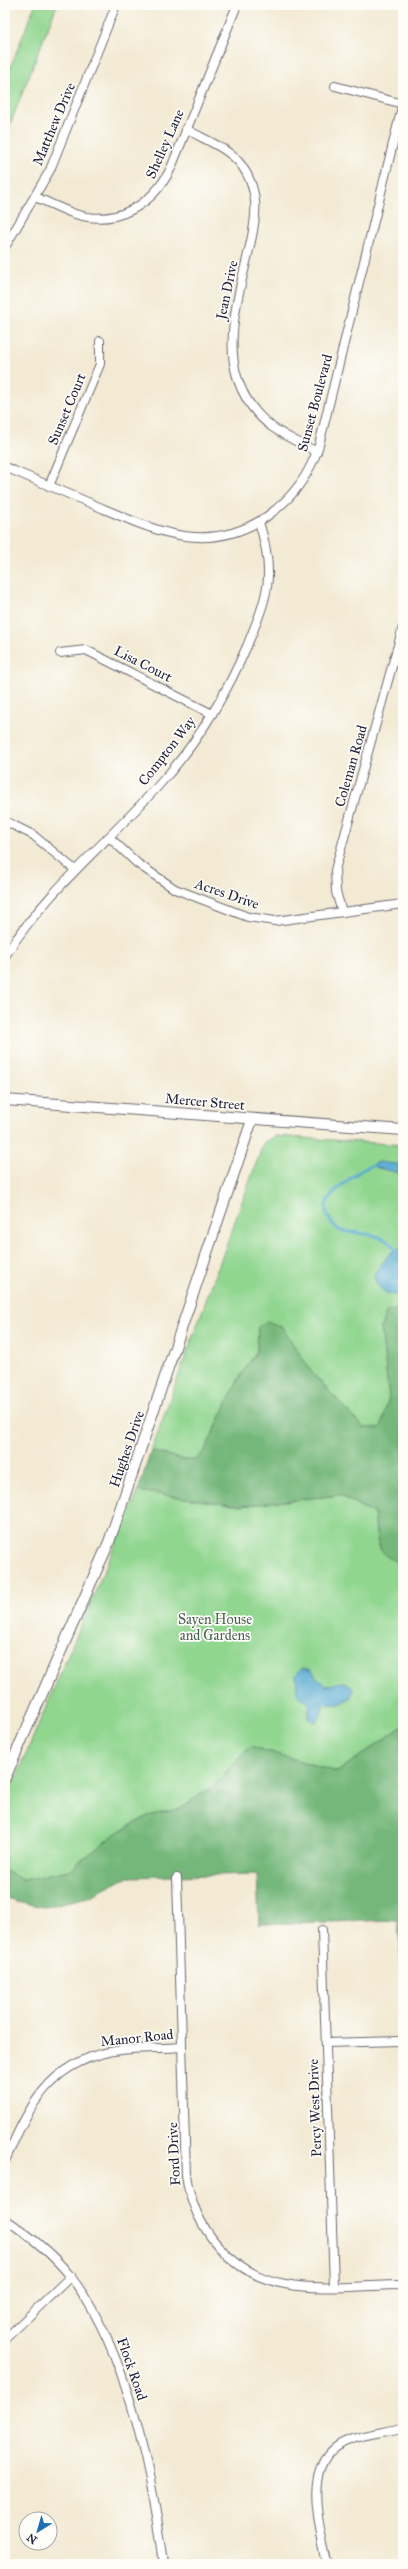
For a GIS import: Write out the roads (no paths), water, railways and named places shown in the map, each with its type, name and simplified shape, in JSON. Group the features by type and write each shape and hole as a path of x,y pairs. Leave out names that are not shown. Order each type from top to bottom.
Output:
{"street":[{"name":"Matthew Drive","path":"5,247 35,197 62,142 116,5"},
{"name":"Shelley Lane","path":"35,197 88,217 113,217 138,207 157,191 168,174 237,5"},
{"path":"335,86 403,104"},
{"name":"Sunset Boulevard","path":"5,467 155,531 172,536 199,538 220,536 259,522 288,500 299,486 317,452 403,104"},
{"name":"Jean Drive","path":"186,130 230,154 241,165 254,190 256,217 231,339 233,361 241,388 250,403 271,426 317,452"},
{"name":"Sunset Court","path":"49,486 100,364 100,341"},
{"name":"Compton Way","path":"5,956 38,909 158,786 184,756 212,714 242,656 266,596 269,557 259,522"},
{"name":"Coleman Road","path":"342,912 336,892 335,870 403,627"},
{"name":"Lisa Court","path":"60,652 86,650 212,714"},
{"path":"5,821 33,835 75,870"},
{"name":"Acres Drive","path":"109,836 138,864 169,885 248,917 275,921 403,904"},
{"name":"Mercer Street","path":"5,1100 252,1120 403,1130"},
{"name":"Hughes Drive","path":"5,1778 109,1542 252,1120"},
{"name":"Ford Drive","path":"177,1878 188,2189 195,2211 209,2236 234,2262 265,2279 298,2286 403,2285"},
{"name":"Percy West Drive","path":"322,1930 334,2286"},
{"path":"326,2043 400,2041"},
{"name":"Manor Road","path":"5,2162 30,2108 46,2086 63,2071 92,2056 110,2052 182,2047"},
{"name":"Flock Road","path":"5,2219 39,2244 70,2276 106,2335 129,2401 154,2504 164,2564"},
{"path":"5,2339 70,2276"},
{"path":"327,2564 315,2496 318,2473 324,2461 331,2452 350,2439 403,2428"}],"water":[{"path":"380,1162 403,1165 403,1174 374,1167 375,1163"},
{"path":"399,1248 403,1250 403,1293 393,1295 388,1294 380,1288 374,1274 390,1253"},
{"path":"302,1668 311,1670 325,1686 340,1682 347,1683 353,1689 351,1697 340,1704 324,1703 320,1717 316,1722 308,1718 309,1703 297,1693 296,1675"}],"waterway":[{"path":"374,1165 350,1178 334,1192 326,1204 327,1216 339,1230 378,1237 391,1244 395,1250"}],"park label":[{"name":"Sayen House and Gardens","path":"215,1628"}]}
